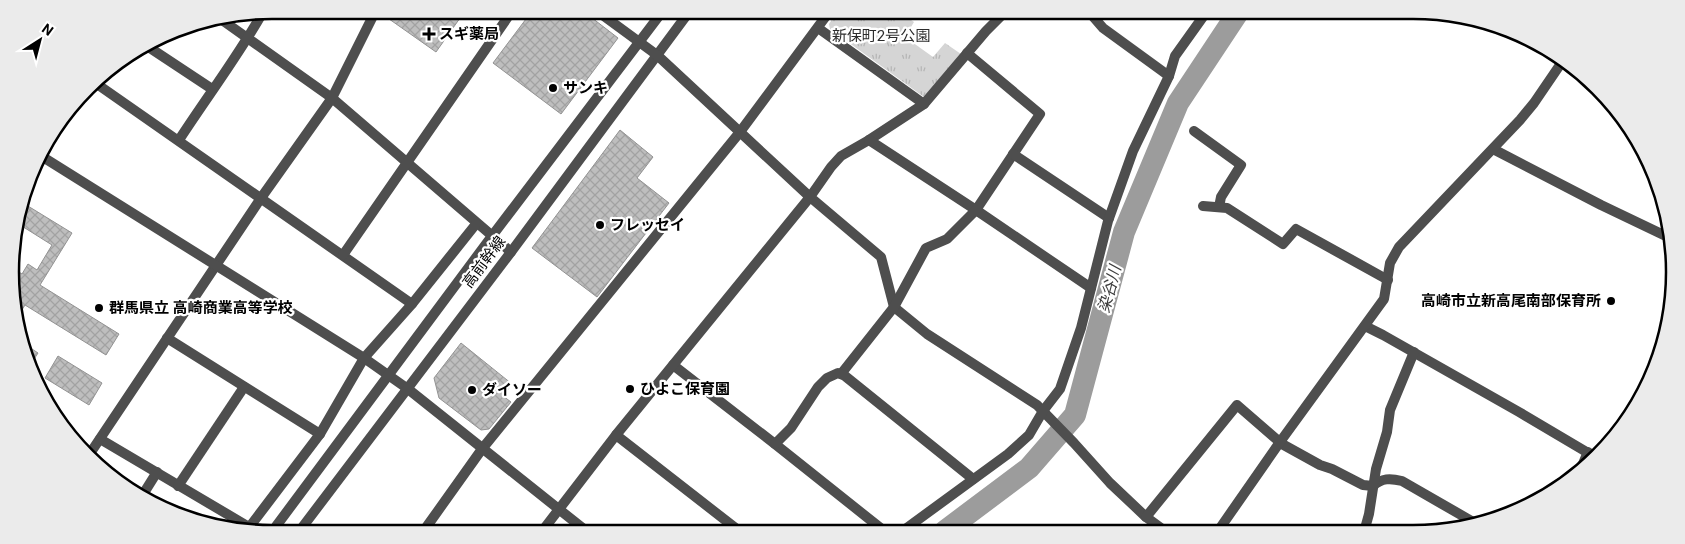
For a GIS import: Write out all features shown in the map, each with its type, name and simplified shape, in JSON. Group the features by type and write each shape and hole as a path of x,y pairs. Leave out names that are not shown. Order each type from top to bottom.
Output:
{"street":[{"path":"179,140 259,19"},
{"path":"92,450 262,198 332,98 372,19"},
{"path":"343,255 506,19"},
{"path":"608,19 657,55 810,196 881,258 894,307 927,334 1037,405 1110,483 1157,525"},
{"name":"高前幹線","path":"277,525 657,19"},
{"name":"高前幹線","path":"304,525 511,252 684,19"},
{"path":"428,525 482,450 740,132 824,19"},
{"path":"547,525 616,435 841,156 924,104 998,19"},
{"path":"1095,19 1103,28 1169,76"},
{"path":"911,525 1008,454 1029,435 1043,411 1060,389 1081,328 1109,218 1133,151 1169,76 1176,56 1202,19"},
{"path":"227,23 332,98 476,224 511,252"},
{"path":"818,28 924,104"},
{"path":"152,49 212,89"},
{"path":"841,374 894,307 926,248 947,239 976,210 1040,114 967,53"},
{"path":"1222,525 1384,299 1390,263 1399,247 1494,149 1534,103 1560,65"},
{"path":"100,86 412,304"},
{"path":"1194,131 1241,166 1220,197 1219,207"},
{"path":"869,140 1091,288"},
{"path":"1494,149 1601,205 1663,235"},
{"path":"1013,154 1109,218"},
{"path":"46,159 364,358 408,389 482,450 579,525"},
{"path":"1203,206 1227,208 1284,244 1296,229 1388,280"},
{"path":"252,525 320,434 364,358 412,304 476,224"},
{"path":"1365,326 1414,352 1589,453"},
{"path":"167,338 320,434"},
{"path":"1365,525 1376,469 1387,432 1390,410 1414,352"},
{"path":"673,365 876,525"},
{"path":"775,444 796,422 818,387 827,378 838,373 845,376 973,479"},
{"path":"178,486 244,387"},
{"path":"1146,517 1236,405 1280,442 1320,465 1363,485 1373,486 1380,480 1390,478 1402,481 1470,519"},
{"path":"616,435 732,525"},
{"path":"100,438 241,523"},
{"path":"145,491 157,472"}],"green space":[{"name":"新保町2号公園","path":"832,19 910,19 914,22 905,37 933,57 945,43 961,54 924,97 830,29 829,24"}],"building":[{"name":"スギ薬局","path":"389,19 459,19 436,52"},
{"name":"サンキ","path":"526,19 593,19 618,38 561,114 493,63"},
{"name":"フレッセイ","path":"620,130 653,157 637,178 669,203 597,297 532,248"},
{"path":"27,206 72,233 40,285 119,334 106,355 25,305 22,310 19,272 22,274 28,264 37,270 52,245 23,227"},
{"name":"ダイソー","path":"461,343 512,384 503,396 511,402 489,429 481,430 439,398 434,378"},
{"path":"30,348 38,353 34,359"},
{"path":"58,356 102,383 89,405 45,378"}],"waterway":[{"name":"染谷川","path":"953,525 1029,468 1075,415 1124,232 1178,103 1234,19"}],"place":[{"name":"スギ薬局","path":"429,34"},
{"name":"サンキ","path":"553,88"},
{"name":"フレッセイ","path":"600,225"},
{"name":"高崎市立新高尾南部保育所","path":"1611,301"},
{"name":"群馬県立 高崎商業高等学校","path":"99,308"},
{"name":"ひよこ保育園","path":"630,389"},
{"name":"ダイソー","path":"472,390"}]}
